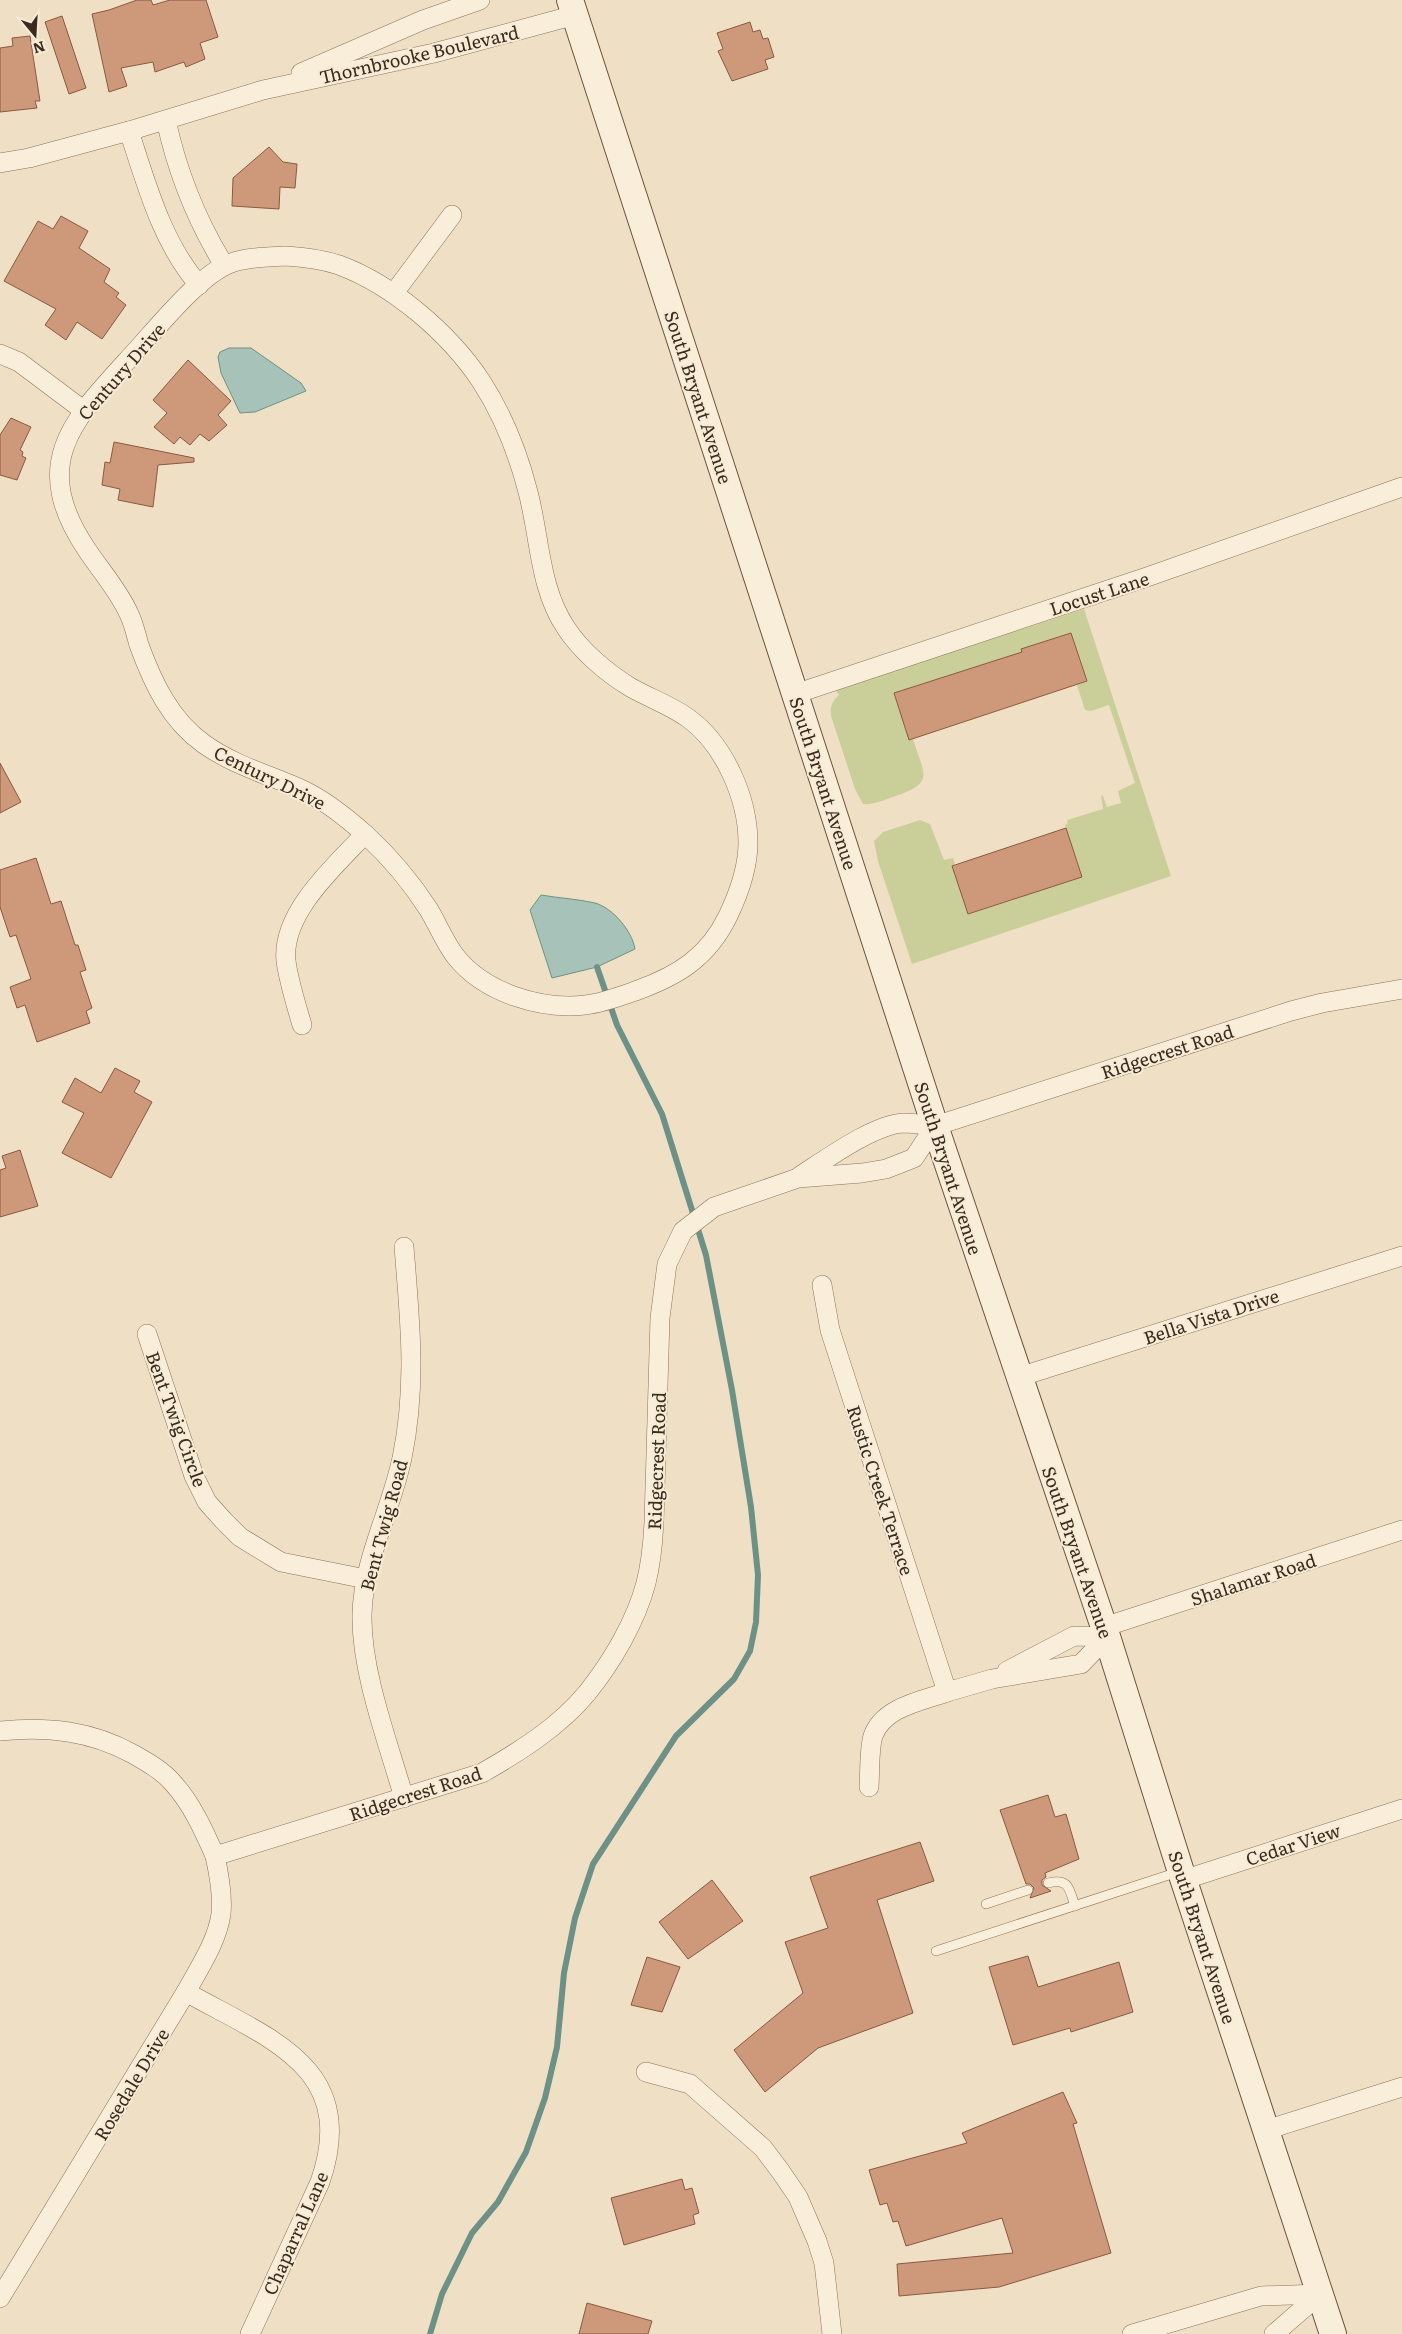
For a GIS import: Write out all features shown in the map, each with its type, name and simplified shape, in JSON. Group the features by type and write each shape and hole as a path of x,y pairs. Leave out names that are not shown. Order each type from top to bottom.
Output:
{"street":[{"name":"Thornbrooke Boulevard","path":"263,90 423,20 480,0"},
{"name":"Thornbrooke Boulevard","path":"0,163 29,158 129,131 263,90 434,53 572,7"},
{"name":"South Bryant Avenue","path":"572,7 935,1126 1106,1632 1182,1876 1333,2334"},
{"path":"166,120 170,139 197,217 224,265"},
{"path":"129,131 139,166 165,230 185,269 199,285"},
{"path":"394,293 452,215"},
{"name":"Century Drive","path":"264,257 304,257 342,266 394,293 440,333 479,378 496,408 522,470 551,599 569,632 613,675 632,688 682,714 698,726 717,750 731,774 745,816 748,841 745,869 727,918 713,943 679,972 662,981 622,996 587,1004 551,1005 516,997 474,975 458,959 432,915 404,874 365,834 330,805 309,793 253,771 207,746 174,716 149,670 130,615 120,597 83,546 66,513 59,491 63,452 69,434 83,410 182,301 224,265 264,257"},
{"path":"0,354 19,362 83,410"},
{"name":"Locust Lane","path":"795,694 1147,577 1402,487"},
{"path":"302,1025 286,960 290,930 300,909 318,885 365,834"},
{"name":"Ridgecrest Road","path":"215,1856 482,1773 514,1754 546,1731 586,1694 625,1633 646,1583 652,1549 660,1318 667,1264 683,1231 714,1207 798,1178 850,1144 872,1133 902,1123 935,1126 1291,1011 1332,1001 1402,989"},
{"name":"Ridgecrest Road","path":"798,1178 862,1173 886,1169 914,1158 935,1126"},
{"name":"Bent Twig Road","path":"404,1247 412,1384 408,1420 396,1486 376,1540 366,1579 362,1613 365,1660 404,1798"},
{"name":"Bella Vista Drive","path":"1019,1377 1402,1256"},
{"name":"Rustic Creek Terrace","path":"822,1286 830,1330 947,1692"},
{"name":"Bent Twig Circle","path":"147,1334 194,1476 208,1502 223,1520 240,1537 281,1562 366,1579"},
{"name":"Shalamar Road","path":"1106,1632 1402,1530"},
{"path":"992,1679 1074,1636 1106,1632"},
{"path":"869,1787 873,1736 885,1717 908,1705 992,1679 1081,1664 1106,1632"},
{"path":"0,1731 30,1728 77,1732 112,1742 149,1762 173,1783 203,1827 215,1856"},
{"name":"Cedar View","path":"1182,1876 1402,1809"},
{"name":"Rosedale Drive","path":"0,2298 186,1992 210,1947 221,1914 220,1879 215,1856"},
{"name":"Chaparral Lane","path":"186,1992 287,2049 306,2067 319,2086 327,2105 331,2130 328,2158 320,2182 250,2334"},
{"path":"646,2072 690,2084 763,2148 782,2172 798,2197 817,2241 825,2270 832,2334"},
{"path":"1266,2130 1402,2087"},
{"path":"1132,2334 1261,2296 1320,2294"},
{"path":"1274,2334 1320,2294"}],"lane":[{"path":"936,1951 1075,1906 1182,1876"},
{"path":"1048,1883 1060,1880 1065,1883 1070,1890 1075,1906"},
{"path":"986,1904 1028,1890"}],"green space":[{"path":"1084,609 1171,876 912,964 878,861 874,841 883,832 920,820 930,824 944,860 953,858 969,914 1022,897 1007,848 1013,846 1029,894 1082,877 1065,825 1068,823 1067,820 1103,809 1101,795 1107,807 1121,803 1118,791 1135,783 1109,705 1091,711 1085,710 1077,685 1087,681 1071,633 1022,649 1037,698 1031,700 1016,654 894,693 909,739 913,739 923,769 923,776 921,782 916,787 875,803 863,804 855,789 831,716 832,703 839,695 836,691 848,685"}],"water":[{"path":"229,348 251,348 301,383 306,391 255,412 240,413 221,373 218,357 220,352"},
{"path":"541,895 595,903 602,906 621,921 630,935 635,949 597,967 552,978 530,910"}],"building":[{"path":"137,0 151,0 153,5 170,0 206,0 218,37 200,43 205,59 186,67 184,62 155,72 153,62 121,68 127,86 109,92 92,14"},
{"path":"62,16 86,88 69,94 45,22"},
{"path":"750,22 753,32 760,30 763,39 768,38 774,57 765,60 768,69 732,81 718,51 723,49 717,33"},
{"path":"30,36 40,101 35,101 37,108 0,112 0,48 13,46 12,38"},
{"path":"269,147 283,162 297,164 295,188 280,187 279,209 232,206 233,178"},
{"path":"61,216 88,231 79,248 110,269 104,282 119,293 116,297 126,305 102,339 77,322 66,340 45,325 56,309 4,281 38,221 53,229"},
{"path":"188,360 231,401 218,415 227,425 209,441 200,434 190,445 180,437 174,444 154,427 167,413 153,400"},
{"path":"11,418 31,427 20,450 23,452 22,456 26,458 17,480 0,475 0,435"},
{"path":"114,442 194,458 194,462 158,465 153,507 118,500 120,489 102,485 105,462 110,463"},
{"path":"1071,633 1087,681 909,740 894,693 1022,652 1021,649"},
{"path":"0,763 21,802 0,813"},
{"path":"1066,828 1082,877 968,914 952,866"},
{"path":"36,858 51,904 61,901 75,945 78,945 86,970 80,972 92,1008 86,1011 90,1023 37,1042 25,1005 17,1008 10,987 31,979 16,935 10,937 0,907 0,870"},
{"path":"115,1068 140,1081 134,1092 152,1102 111,1178 62,1153 84,1113 62,1102 75,1078 101,1093"},
{"path":"20,1150 38,1206 0,1217 0,1170 6,1168 2,1156"},
{"path":"1048,1795 1055,1817 1066,1814 1079,1859 1045,1873 1046,1877 1042,1880 1042,1885 1051,1891 1030,1898 1034,1888 1030,1884 1026,1884 1000,1810"},
{"path":"920,1842 934,1881 877,1900 913,2013 818,2048 765,2092 734,2050 803,1993 785,1942 828,1928 810,1877"},
{"path":"712,1880 743,1921 688,1959 659,1922"},
{"path":"1028,1956 1038,1987 1119,1962 1133,2012 1071,2032 1070,2028 1013,2045 989,1967"},
{"path":"647,1957 680,1967 662,2012 631,2005"},
{"path":"1063,2092 1077,2123 1073,2124 1111,2253 999,2287 899,2296 897,2264 1013,2253 1002,2218 906,2246 898,2221 893,2222 887,2203 880,2205 869,2170 967,2143 962,2133"},
{"path":"682,2179 685,2190 692,2188 699,2213 693,2215 695,2224 624,2245 611,2198"},
{"path":"587,2303 652,2321 648,2334 579,2334"}],"waterway":[{"path":"430,2334 442,2294 472,2233 498,2202 526,2152 545,2098 557,2047 564,1973 575,1918 593,1864 676,1736 734,1679 750,1651 756,1622 758,1575 751,1507 732,1390 706,1255 662,1114 617,1025 597,967"}]}
